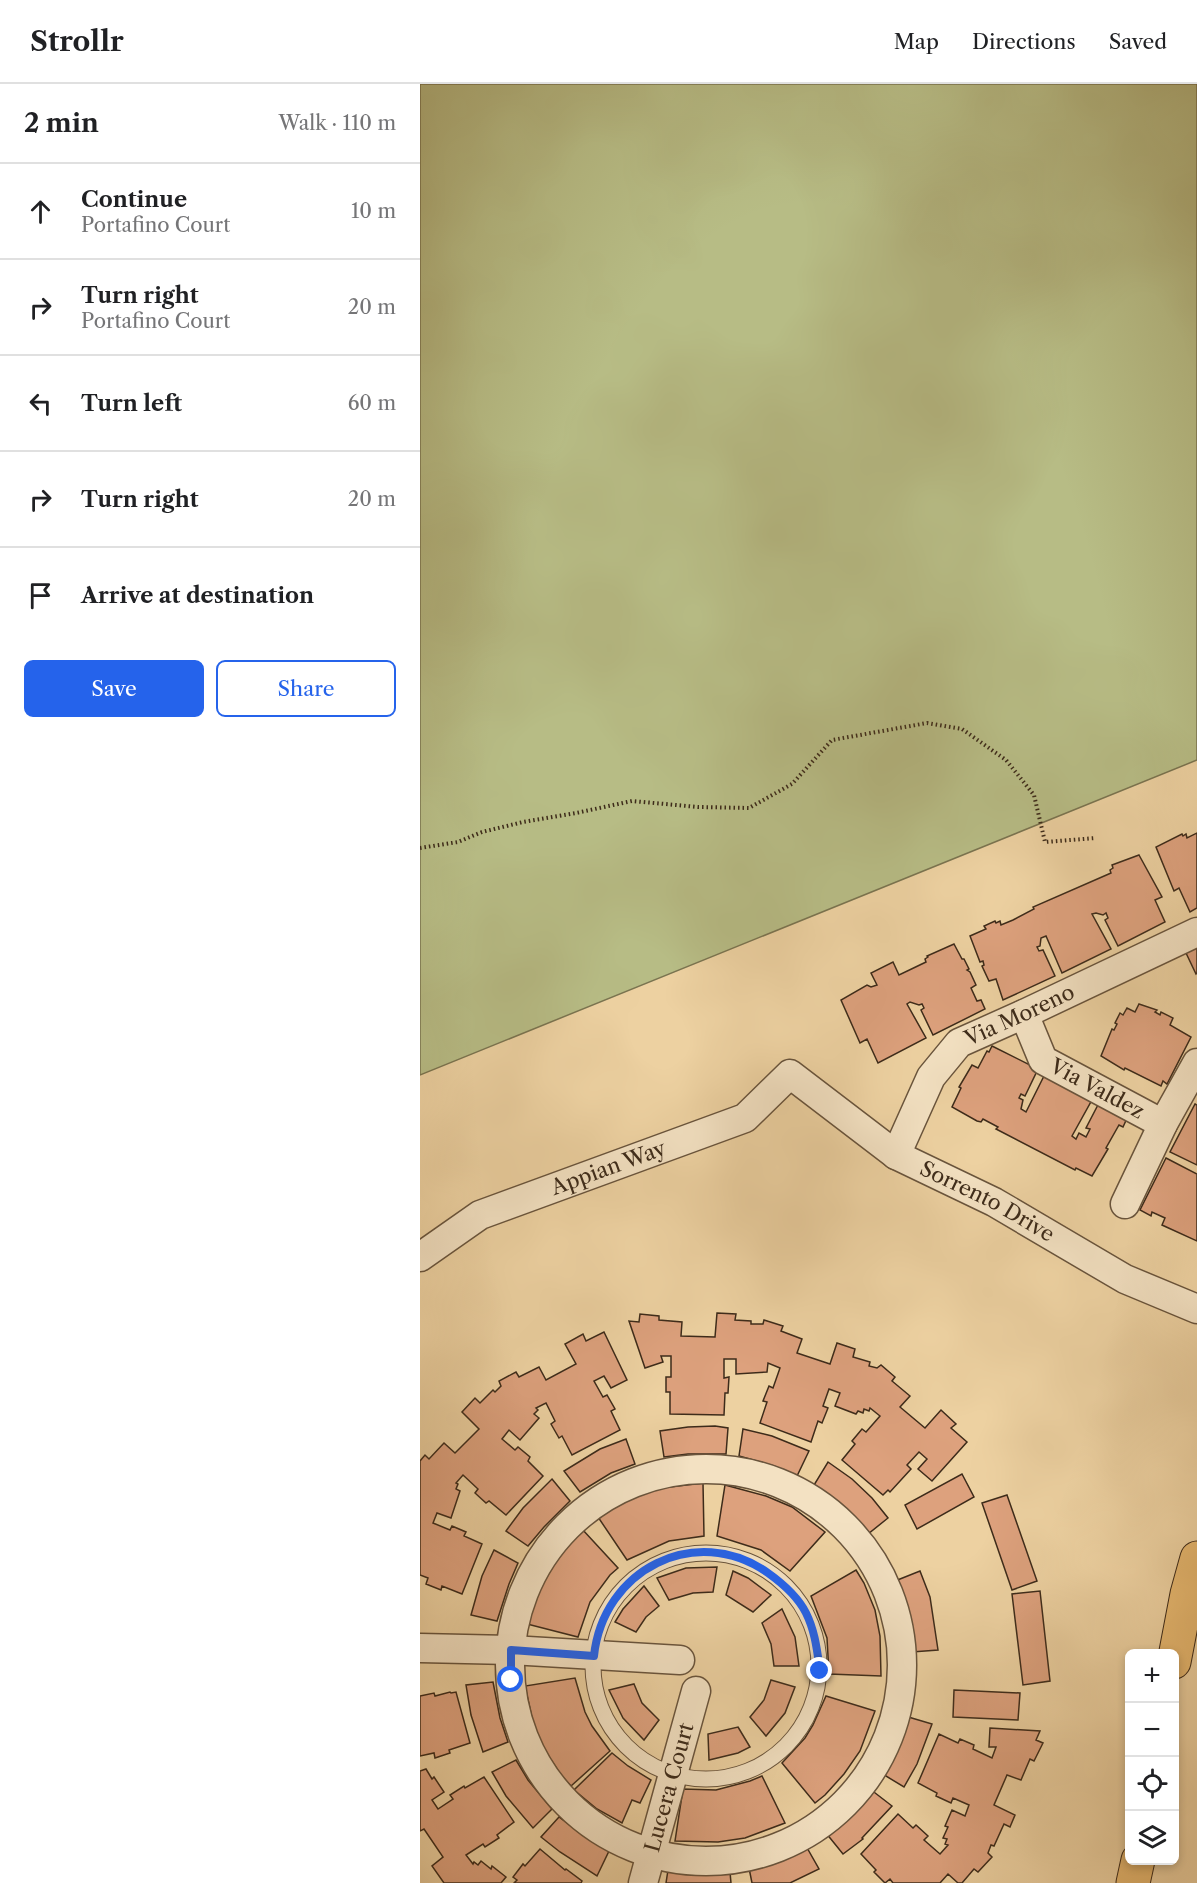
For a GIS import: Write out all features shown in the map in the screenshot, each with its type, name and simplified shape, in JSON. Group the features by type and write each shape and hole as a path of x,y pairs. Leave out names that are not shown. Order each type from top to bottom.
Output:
{"main road":[{"path":"1176,1649 1187,1594 1197,1558"},
{"path":"1133,1883 1136,1865"}],"street":[{"name":"Via Moreno","path":"896,1155 931,1077 959,1043 1197,932"},
{"name":"Via Valdez","path":"1024,1014 1043,1060 1163,1124"},
{"path":"1125,1204 1163,1124 1197,1063"},
{"name":"Sorrento Drive","path":"790,1074 896,1155 994,1202 1125,1279 1197,1309"},
{"name":"Appian Way","path":"420,1257 480,1215 745,1118 790,1074"},
{"path":"727,1469 750,1473 784,1485 814,1501 837,1520 859,1543 879,1572 890,1595 898,1620 904,1676 886,1743 875,1766 861,1786 820,1825 801,1839 778,1849 732,1861 706,1862 651,1853 597,1828 557,1792 544,1776 524,1736 515,1708 511,1680 511,1650 524,1595 544,1554 562,1530 620,1488 668,1472 727,1469"},
{"path":"420,1648 511,1650 680,1660"},
{"name":"Lucera Court","path":"643,1883 696,1691"}],"lane":[{"path":"700,1552 723,1553 755,1564 783,1584 805,1611 816,1639 820,1671 813,1704 798,1732 776,1755 752,1771 727,1778 693,1777 652,1766 630,1749 618,1735 603,1712 594,1679 594,1656 597,1635 609,1607 629,1581 672,1557 700,1552"}],"path":[{"path":"420,848 458,842 482,832 523,822 632,801 698,807 748,808 792,784 832,740 927,723 962,729 1006,760 1034,795 1045,842 1096,838"}],"green space":[{"path":"420,84 1197,84 1197,760 420,1075"}],"building":[{"path":"1197,833 1197,908 1190,912 1179,888 1174,891 1156,847 1182,834 1183,836 1186,834 1187,838"},
{"path":"1139,855 1162,897 1155,900 1165,922 1118,946 1105,920 1108,918 1106,913 1092,914 1111,949 1062,973 1046,936 1041,938 1040,946 1037,947 1039,951 1043,950 1055,976 1003,1000 996,979 989,981 982,966 983,961 980,962 970,936 986,929 984,926 995,921 996,923 1000,921 1001,925 1013,920 1034,909 1033,907 1111,873 1112,865"},
{"path":"954,944 976,985 971,988 977,1001 981,1000 985,1009 933,1035 921,1010 924,1008 922,1004 910,1002 907,1004 926,1038 878,1063 867,1039 860,1043 841,1000 867,985 871,987 877,985 871,973 893,962 899,975 926,962 927,956"},
{"path":"1197,944 1197,973 1196,974 1186,953"},
{"path":"1139,1004 1157,1010 1155,1012 1160,1015 1161,1012 1173,1018 1170,1025 1191,1037 1167,1084 1163,1081 1161,1086 1125,1068 1124,1070 1101,1056 1120,1013 1123,1015 1127,1008 1135,1012"},
{"path":"992,1046 1038,1069 1025,1096 1021,1094 1019,1098 1023,1100 1021,1109 1026,1112 1045,1074 1093,1098 1072,1136 1076,1139 1079,1133 1086,1137 1090,1129 1086,1128 1100,1101 1128,1116 1123,1127 1119,1125 1092,1176 1076,1168 1075,1170 996,1129 998,1127 983,1119 981,1122 977,1121 952,1107 961,1088 959,1087 972,1065 978,1068"},
{"path":"1195,1104 1197,1105 1197,1165 1170,1152"},
{"path":"1166,1158 1197,1174 1197,1241 1162,1225 1165,1218 1152,1212 1151,1216 1140,1210"},
{"path":"717,1313 736,1314 735,1320 751,1321 751,1324 763,1324 764,1320 783,1326 781,1331 802,1339 797,1353 830,1364 837,1343 855,1349 853,1357 870,1362 869,1366 877,1368 881,1365 895,1377 892,1381 910,1396 900,1407 925,1428 941,1410 956,1424 951,1428 967,1442 932,1481 918,1469 927,1459 919,1452 907,1465 911,1469 890,1492 888,1490 883,1495 842,1460 855,1444 852,1441 862,1429 866,1432 880,1416 870,1408 869,1411 864,1409 863,1413 858,1411 856,1414 835,1406 840,1393 829,1389 823,1406 828,1408 822,1423 818,1421 811,1442 760,1423 767,1402 763,1401 769,1386 773,1388 780,1368 768,1363 767,1372 736,1374 736,1359 724,1359 724,1378 729,1377 728,1393 725,1393 724,1415 670,1414 670,1392 666,1392 666,1377 671,1377 671,1356 661,1356 663,1362 645,1368 629,1321 639,1322 640,1314 659,1316 659,1320 682,1322 681,1336 715,1337"},
{"path":"604,1332 627,1380 611,1388 604,1376 594,1381 603,1397 607,1395 615,1409 611,1411 620,1430 572,1455 562,1436 559,1438 551,1424 555,1421 546,1403 536,1408 538,1410 534,1414 539,1418 520,1440 509,1430 502,1439 515,1450 518,1447 530,1457 528,1461 543,1476 506,1515 475,1493 478,1489 463,1475 456,1483 458,1484 456,1489 460,1491 451,1518 437,1513 433,1523 450,1530 452,1526 466,1532 464,1536 482,1544 462,1594 442,1586 441,1590 426,1584 428,1578 420,1575 420,1461 425,1455 429,1459 444,1443 455,1453 479,1429 462,1412 475,1398 480,1403 493,1390 495,1392 501,1386 499,1381 516,1372 519,1377 539,1367 546,1380 576,1364 565,1344 583,1334 586,1341"},
{"path":"715,1426 728,1428 726,1454 688,1454 664,1457 660,1431"},
{"path":"743,1429 772,1436 809,1451 797,1476 774,1466 739,1456"},
{"path":"626,1439 635,1464 611,1473 580,1492 564,1471 600,1449"},
{"path":"828,1462 852,1479 872,1498 888,1518 868,1534 834,1500 814,1485"},
{"path":"962,1474 974,1497 917,1529 905,1505"},
{"path":"552,1479 570,1501 528,1546 506,1531 523,1508"},
{"path":"703,1483 704,1536 669,1541 627,1560 598,1517 635,1496 661,1488"},
{"path":"725,1485 766,1496 792,1507 825,1532 790,1571 761,1550 717,1536"},
{"path":"1007,1495 1037,1581 1012,1590 982,1503"},
{"path":"582,1529 618,1568 590,1602 578,1637 527,1624 540,1584 553,1562"},
{"path":"494,1550 518,1563 497,1621 471,1615 482,1576"},
{"path":"717,1567 713,1592 693,1593 669,1600 657,1578 686,1568"},
{"path":"856,1570 875,1610 880,1636 881,1676 829,1674 827,1638 811,1596"},
{"path":"733,1571 748,1578 771,1595 753,1612 726,1595"},
{"path":"920,1571 930,1597 938,1650 912,1652 903,1605 895,1581"},
{"path":"644,1586 659,1606 646,1617 636,1632 615,1622 623,1609"},
{"path":"1040,1591 1050,1681 1023,1685 1012,1594"},
{"path":"782,1609 795,1637 799,1666 774,1666 771,1644 762,1623"},
{"path":"575,1678 585,1712 610,1751 571,1786 545,1751 534,1727 525,1686"},
{"path":"771,1680 795,1687 785,1713 766,1736 750,1717 764,1700"},
{"path":"493,1682 500,1718 508,1742 483,1752 471,1715 466,1685"},
{"path":"634,1684 642,1703 659,1720 644,1740 623,1718 609,1690"},
{"path":"954,1690 1020,1693 1018,1720 953,1717"},
{"path":"456,1692 470,1743 449,1750 450,1753 435,1758 434,1753 420,1756 420,1696 434,1693 435,1696"},
{"path":"826,1696 875,1711 860,1751 844,1774 815,1803 782,1763 805,1738"},
{"path":"905,1716 932,1724 917,1764 904,1787 881,1773"},
{"path":"738,1727 750,1747 738,1753 709,1760 708,1734"},
{"path":"990,1728 1040,1731 1036,1740 1043,1743 1034,1761 1030,1759 1021,1780 1007,1775 994,1805 1015,1815 1010,1827 1004,1824 994,1846 991,1845 988,1853 992,1857 978,1872 974,1869 962,1883 958,1883 948,1874 940,1883 893,1883 890,1879 885,1883 861,1854 898,1814 913,1828 916,1825 928,1836 924,1840 940,1854 948,1845 945,1844 947,1839 943,1838 952,1810 965,1816 969,1805 953,1798 951,1803 918,1783 939,1734 958,1743 960,1739 974,1745 973,1749 992,1758 996,1747 989,1747"},
{"path":"612,1753 651,1780 640,1803 632,1800 622,1823 597,1809 574,1790"},
{"path":"516,1760 528,1780 552,1809 533,1828 506,1796 492,1772"},
{"path":"426,1769 444,1792 432,1800 438,1809 453,1799 450,1795 484,1777 514,1822 497,1835 499,1838 485,1847 483,1844 466,1855 473,1864 474,1862 478,1865 481,1861 506,1877 501,1883 444,1883 432,1866 443,1857 424,1829 420,1831 420,1771"},
{"path":"762,1776 785,1823 745,1838 718,1842 675,1841 683,1789 716,1790"},
{"path":"870,1789 892,1806 863,1839 843,1854 826,1833"},
{"path":"559,1817 609,1851 597,1876 541,1837"},
{"path":"806,1846 819,1869 790,1883 752,1883 749,1868"},
{"path":"540,1849 582,1881 581,1883 514,1883 517,1880 513,1877 523,1864 525,1866"},
{"path":"668,1870 706,1874 730,1872 731,1883 666,1883"}],"route":[{"path":"511,1680 511,1650 594,1656 597,1635 609,1607 629,1581 672,1557 700,1552 723,1553 755,1564 783,1584 805,1611 816,1639 820,1671"}]}
